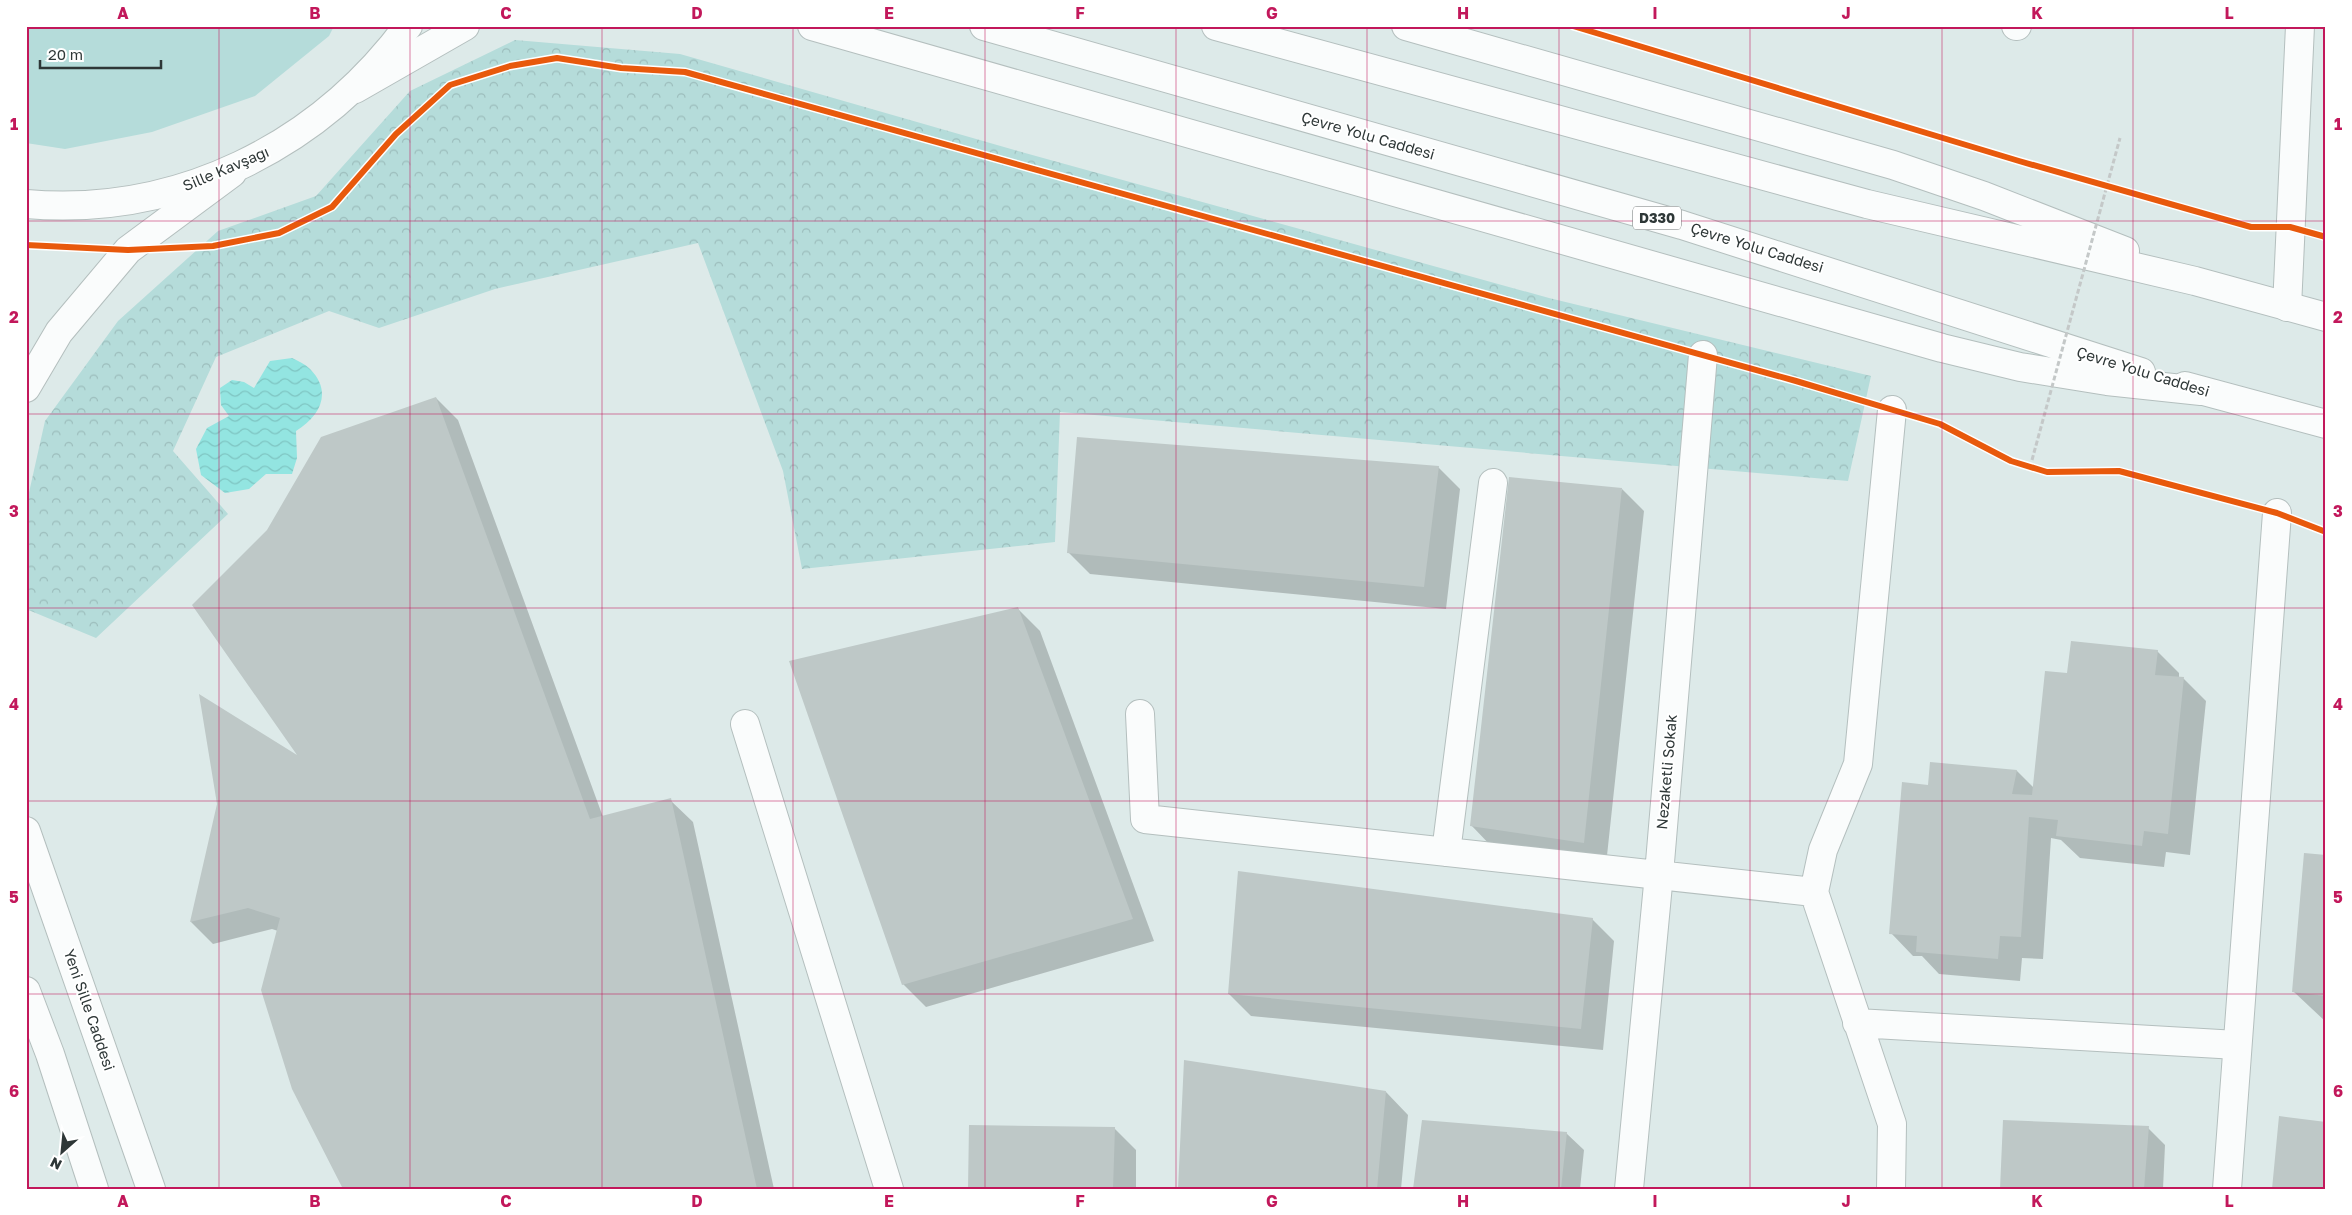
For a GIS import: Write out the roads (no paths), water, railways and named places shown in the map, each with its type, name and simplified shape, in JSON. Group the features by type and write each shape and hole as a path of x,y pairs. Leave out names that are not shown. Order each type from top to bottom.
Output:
{"main road":[{"name":"Sille Kavşağı","path":"26,204 75,205 144,197 178,189 243,165 283,144 320,118 354,89 387,55 408,26"},
{"path":"354,89 465,26"},
{"path":"812,26 1942,348 2020,367 2107,381 2201,391"},
{"name":"Çevre Yolu Caddesi","path":"984,26 1682,224 2201,391 2326,424"},
{"path":"1216,26 1867,204 2195,281 2286,308 2326,317"},
{"path":"1406,26 1893,165 2067,227 2195,281"},
{"path":"2286,308 2300,26"},
{"path":"26,388 59,332 128,250 243,165"},
{"name":"Nezaketli Sokak","path":"1629,1189 1703,355"},
{"path":"1890,1189 1892,1124 1814,892 1823,850 1858,764 1892,410"},
{"path":"1446,852 1492,483"},
{"path":"2227,1189 2277,514"},
{"path":"1140,714 1145,818 1814,892"},
{"path":"745,724 889,1189"},
{"name":"Yeni Sille Caddesi","path":"26,831 152,1189"},
{"path":"26,991 50,1054 94,1189"},
{"path":"1858,1023 2237,1045"}],"water":[{"path":"292,358 310,369 321,386 322,395 321,403 312,418 296,431 297,458 292,474 266,474 249,489 225,493 201,475 196,449 207,428 229,416 221,405 220,388 232,380 244,382 254,388 270,361"}]}
